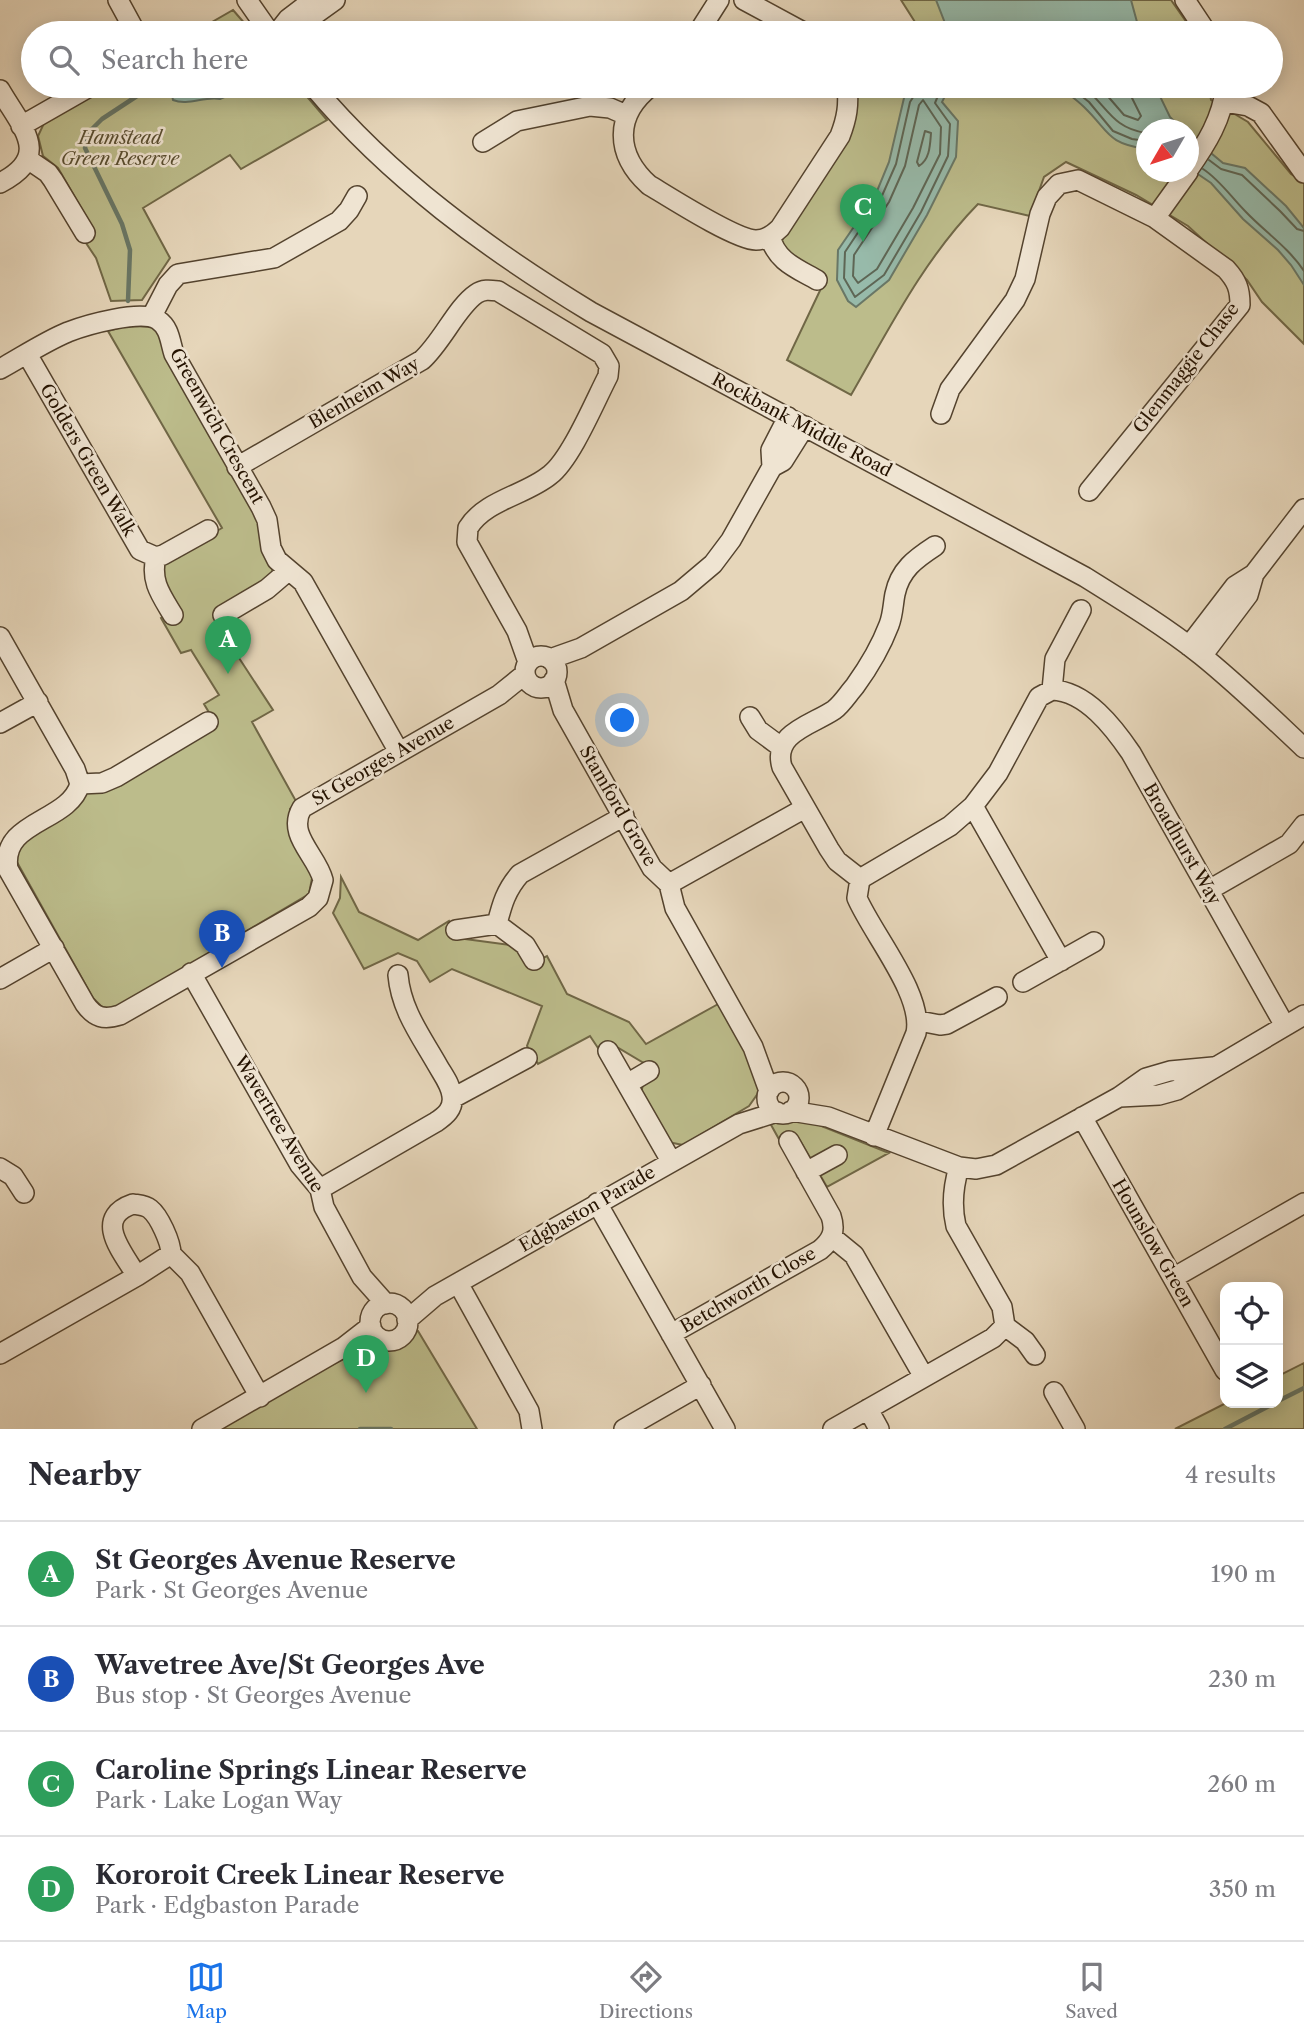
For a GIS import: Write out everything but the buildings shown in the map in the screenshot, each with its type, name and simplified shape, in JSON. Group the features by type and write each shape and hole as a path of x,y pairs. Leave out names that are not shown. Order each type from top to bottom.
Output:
{"street":[{"path":"118,0 129,21"},
{"path":"247,0 262,21"},
{"path":"286,21 313,0"},
{"path":"306,21 335,0"},
{"path":"706,21 719,0"},
{"path":"744,0 783,21"},
{"path":"1185,0 1199,21"},
{"path":"0,90 30,145 29,160 18,172 0,183"},
{"path":"21,126 70,98"},
{"name":"Rockbank Middle Road","path":"324,98 366,143 414,187 463,227 532,276 591,312 1085,577 1196,651 1241,688 1304,748"},
{"path":"638,98 631,104 626,115 623,138 628,158 637,175 649,186 738,235 758,240 770,236 780,228 840,136 847,119 847,98"},
{"path":"1199,154 1218,123 1224,98"},
{"path":"1233,98 1261,113 1304,173"},
{"path":"484,142 517,121 590,106 610,108 626,115"},
{"path":"29,160 48,173 85,233"},
{"name":"Glenmaggie Chase","path":"941,414 950,389 1015,300 1025,279 1040,214 1047,197 1059,184 1078,180 1155,218 1236,279 1240,290 1240,305 1089,491"},
{"path":"1155,218 1180,182"},
{"path":"0,369 70,332 117,320 152,316 168,285 178,274 274,258 339,221 357,196"},
{"path":"770,236 775,253 783,261 817,280"},
{"name":"Blenheim Way","path":"237,467 422,360 435,349 476,294 489,290 498,291 602,354 609,372 567,455 551,475 483,512 467,528 467,542 541,672"},
{"name":"Greenwich Crescent","path":"152,316 166,327 174,354 267,520 271,548 277,560 303,582 399,752"},
{"name":"Golders Green Walk","path":"27,354 135,543 140,550 156,556"},
{"name":"St Georges Avenue","path":"79,784 77,792 65,805 4,841 3,856 85,1004 92,1013 109,1018 120,1015 309,907 318,898 322,888 321,874 298,834 296,825 302,807 681,591 713,564 731,540 772,467 771,450 796,422"},
{"path":"1196,651 1248,595 1254,574 1304,509"},
{"path":"173,615 153,577 156,556 169,553 208,530"},
{"path":"860,879 837,861 805,808 782,767 779,758 781,747 791,735 841,704 861,677 888,628 898,583 905,571 912,561 935,546"},
{"path":"223,615 267,589 288,571"},
{"path":"860,879 950,826 973,806 998,773 1039,697 1052,690 1055,659 1081,610"},
{"path":"0,637 75,769 79,784 102,783 116,777 208,722"},
{"name":"Stamford Grove","path":"541,672 652,868 669,884 675,908 781,1098"},
{"name":"Broadhurst Way","path":"1052,690 1072,695 1118,734 1285,1026"},
{"path":"0,723 38,702"},
{"path":"750,717 758,730 781,747"},
{"path":"973,806 1061,961"},
{"path":"669,884 805,808"},
{"path":"497,924 503,898 520,874 624,816"},
{"path":"1209,890 1289,844 1304,825"},
{"path":"860,879 857,898 914,999 919,1021 874,1136"},
{"path":"456,930 497,924 525,945 534,960"},
{"path":"1023,982 1094,942"},
{"path":"0,979 54,948"},
{"name":"Wavertree Avenue","path":"191,973 300,1165 320,1189 324,1207 385,1318"},
{"path":"320,1189 443,1118 451,1107 453,1098 446,1081 403,1006 398,975"},
{"path":"919,1021 940,1026 947,1024 997,997"},
{"path":"781,1098 959,1167 976,1169 996,1165 1156,1074 1213,1067 1304,1015"},
{"path":"608,1051 671,1161"},
{"path":"453,1098 527,1058"},
{"path":"627,1084 649,1071"},
{"name":"Edgbaston Parade","path":"202,1429 344,1347 385,1318 435,1296 781,1098"},
{"name":"Hounslow Green","path":"1082,1116 1220,1361"},
{"name":"Betchworth Close","path":"671,1334 820,1250 832,1237 834,1225 831,1216 789,1141"},
{"path":"806,1172 837,1155"},
{"path":"959,1167 953,1186 956,1226 1002,1307 1005,1326 1025,1341 1035,1355"},
{"path":"0,1168 13,1176 24,1193"},
{"path":"597,1203 725,1429"},
{"path":"1173,1278 1304,1203"},
{"path":"137,1276 113,1235 113,1219 124,1207 133,1204 151,1209 171,1244 172,1254 190,1273 260,1397"},
{"path":"832,1237 854,1255 924,1377"},
{"path":"0,1354 172,1254"},
{"path":"458,1283 530,1411 532,1429"},
{"path":"833,1429 993,1338 1005,1326"},
{"path":"624,1429 701,1385"},
{"path":"1054,1392 1075,1429"},
{"path":"868,1409 879,1429"}],"green space":[{"path":"901,0 1171,0 1186,21 914,21"},
{"path":"233,10 243,21 214,21"},
{"name":"Hamstead Green Reserve","path":"82,98 308,98 327,120 241,169 230,155 143,208 170,258 142,300 111,301 96,258 84,240 95,232 58,168 43,156 38,136 46,119"},
{"path":"848,98 1211,98 1248,122 1291,174 1304,182 1304,344 1262,302 1247,280 1188,226 1136,195 1066,162 1044,177 1030,216 978,204 924,271 851,395 787,360 825,280 781,248 783,237"},
{"path":"136,323 154,325 258,516 273,566 271,577 217,612 226,638 273,710 252,722 297,803 290,809 290,831 313,873 309,894 115,1009 102,1007 93,998 13,855 13,846 79,803 89,790 116,786 217,726 204,704 219,695 191,650 181,653 161,618 178,606 163,579 164,562 222,528 108,331"},
{"path":"341,877 359,912 418,940 449,921 458,938 518,946 527,966 547,956 567,994 629,1022 646,1044 720,1003 757,1074 761,1089 749,1106 683,1145 668,1142 641,1094 647,1065 615,1046 602,1054 590,1036 538,1064 527,1046 542,1006 452,969 430,982 417,961 398,953 364,969 333,913 340,898"},
{"path":"804,1119 889,1153 827,1187 798,1137 780,1141 770,1123"},
{"path":"418,1331 477,1429 217,1429 309,1376 370,1346 399,1346 410,1334"},
{"path":"1304,1363 1304,1429 1175,1429 1220,1406 1283,1408 1283,1374"}],"water":[{"path":"936,0 1131,0 1137,21 944,21"},
{"path":"173,98 223,98 184,102"},
{"path":"904,98 944,98 942,102 958,121 956,157 927,215 889,280 856,307 848,301 837,280 838,250 875,196 889,162"},
{"path":"1073,98 1161,98 1172,119 1136,119 1136,147 1116,140"},
{"path":"1199,143 1223,163 1245,168 1286,206 1304,228 1304,285 1278,250 1243,219 1211,183 1199,175"}],"waterway":[{"path":"128,301 130,250 122,224 85,148 87,134 102,119 134,98"},
{"path":"1283,1398 1304,1388"},
{"path":"1225,1429 1265,1408"},
{"path":"360,1429 391,1429"}],"place":[{"name":"Caroline Springs Linear Reserve","path":"863,242"},
{"name":"St Georges Avenue Reserve","path":"228,674"},
{"name":"Wavetree Ave/St Georges Ave","path":"222,968"},
{"name":"Kororoit Creek Linear Reserve","path":"366,1393"}]}
